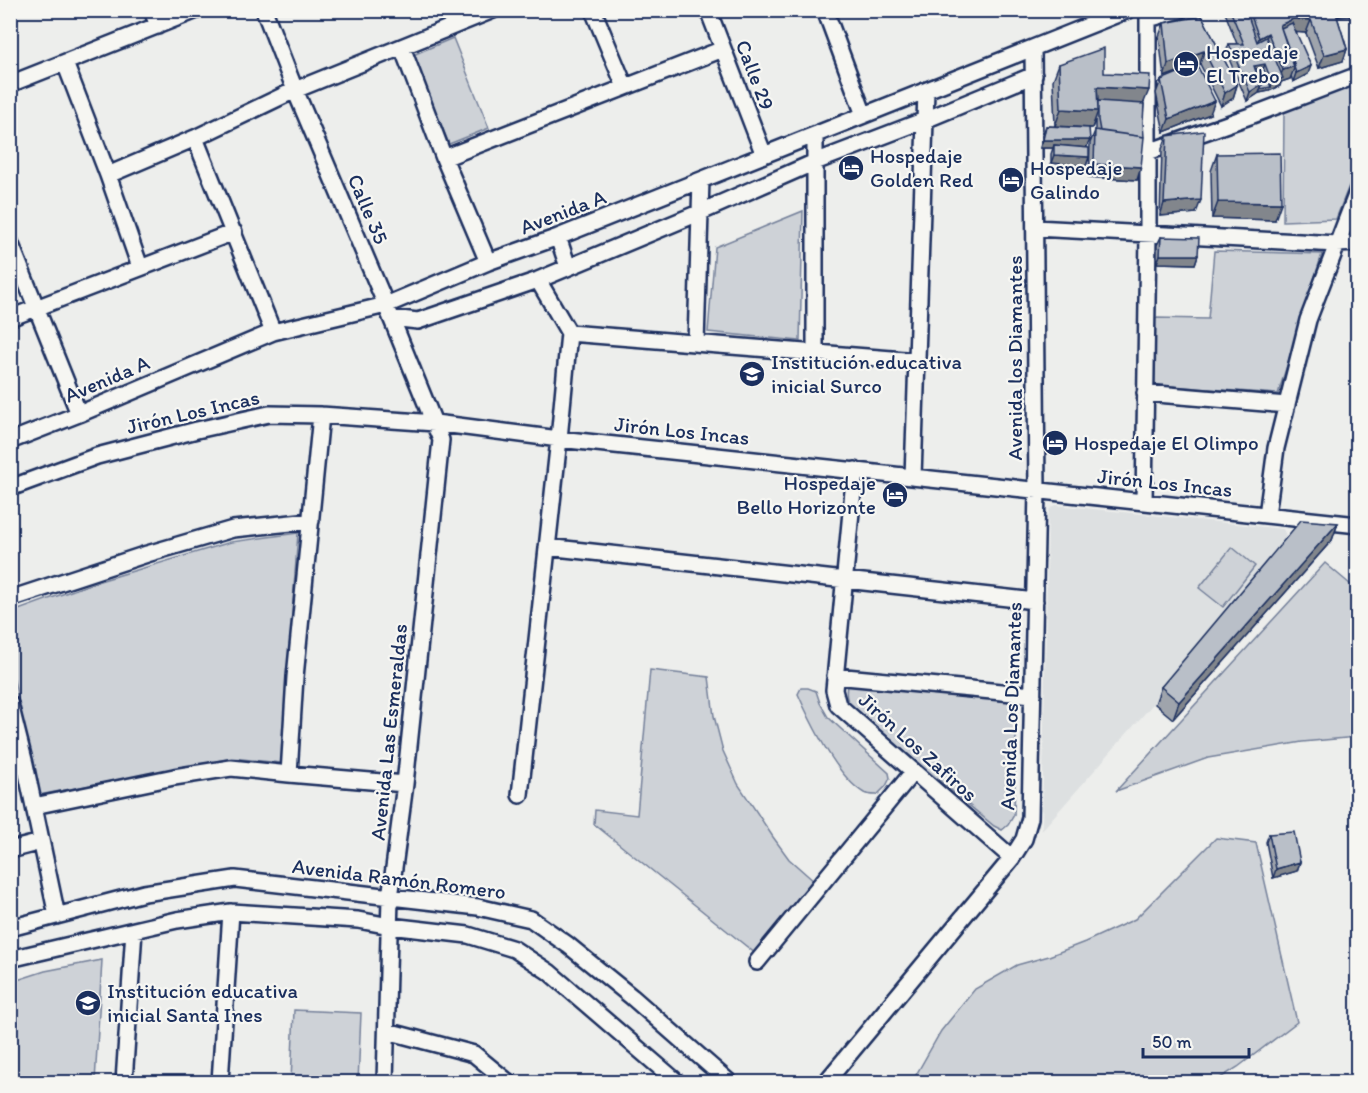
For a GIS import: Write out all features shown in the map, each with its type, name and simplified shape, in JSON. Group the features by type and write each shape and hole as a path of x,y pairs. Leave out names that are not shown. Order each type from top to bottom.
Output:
{"street":[{"path":"152,10 158,26"},
{"path":"10,84 197,10"},
{"name":"Calle 35","path":"264,10 295,90 435,423"},
{"path":"108,175 195,138 295,90 493,10"},
{"path":"593,10 625,87"},
{"name":"Calle 29","path":"708,10 764,155"},
{"path":"825,10 864,115"},
{"name":"Avenida A","path":"10,441 80,414 273,332 389,311 488,262 558,237 1128,10"},
{"path":"1144,502 1148,15 1180,10"},
{"path":"402,47 444,158 488,262"},
{"name":"Avenida Los Diamantes","path":"1033,48 1035,233"},
{"path":"444,158 723,50"},
{"path":"64,63 108,175 140,267"},
{"path":"389,311 418,321 538,280 701,213 815,162 1034,75"},
{"path":"1148,152 1358,75"},
{"path":"913,477 926,91"},
{"path":"815,135 815,353"},
{"path":"195,138 273,332"},
{"path":"696,343 701,180"},
{"path":"1267,515 1276,448 1308,320 1358,190"},
{"path":"10,318 234,231"},
{"path":"1035,233 1148,234 1337,244 1358,243"},
{"name":"Avenida los Diamantes","path":"1035,233 1037,483"},
{"path":"558,237 568,267"},
{"path":"10,242 80,414"},
{"path":"520,795 560,439 569,333 538,280"},
{"path":"569,333 916,361"},
{"path":"1145,393 1287,405"},
{"name":"Jirón Los Incas","path":"10,488 97,456 197,430 268,414 321,415 435,423 560,439 913,477 1037,483 1144,502 1358,525"},
{"path":"289,774 295,676 321,415"},
{"name":"Avenida Las Esmeraldas","path":"386,1083 390,898 405,784 441,440 435,423"},
{"name":"Jirón Los Zafiros","path":"855,470 835,676 834,690 838,705 1012,858"},
{"name":"Avenida Los Diamantes","path":"826,1083 1012,858 1024,839 1030,818 1037,483"},
{"path":"10,599 147,554 233,529 311,521"},
{"path":"547,547 1035,601"},
{"path":"835,676 1033,696"},
{"path":"10,704 57,916"},
{"path":"34,806 174,777 231,768 405,784"},
{"path":"758,962 913,772"},
{"path":"10,850 41,842"},
{"name":"Avenida Ramón Romero","path":"10,928 144,892 235,879 478,907 531,919 568,945 632,997 729,1083"},
{"path":"220,1083 231,912"},
{"path":"10,959 177,920 231,912 358,920 468,935 514,949 549,972 677,1083"},
{"path":"124,1083 134,930"},
{"path":"387,1031 474,1054 508,1083"}],"shaded area":[{"path":"453,38 489,128 449,144 413,55"},
{"path":"1357,82 1357,165 1336,219 1283,221 1284,112"},
{"path":"803,211 800,341 708,332 715,247"},
{"path":"1214,251 1322,254 1278,394 1154,385 1155,318 1208,319"},
{"path":"1056,505 1283,529 1289,542 1160,696 1042,830 1048,516 1050,509"},
{"path":"298,533 281,763 232,758 39,795 11,667 10,613 93,583 231,542"},
{"path":"1232,547 1255,566 1223,607 1199,588"},
{"path":"1325,563 1357,590 1357,737 1302,742 1208,758 1116,791"},
{"path":"650,670 709,677 714,716 723,751 738,784 789,859 815,882 756,954 594,824 595,810 637,815"},
{"path":"847,685 1017,702 1014,815 1008,825 1002,830 994,826 856,711 847,700"},
{"path":"801,688 816,691 828,717 889,773 890,778 886,786 877,795 866,794 854,785 834,762 817,734 798,694"},
{"path":"1216,838 1256,843 1297,1022 1238,1067 1214,1082 912,1082 941,1031 975,989 1017,965 1085,942 1135,919"},
{"path":"102,960 95,1082 11,1082 11,982 45,971"},
{"path":"294,1010 361,1013 358,1082 291,1082"}],"building":[{"path":"1230,10 1246,10 1257,42 1266,37 1283,78 1272,83 1265,64 1254,66 1262,84 1250,92 1229,44 1244,44"},
{"path":"1249,10 1335,10 1347,49 1324,55 1311,20 1293,19 1280,25 1295,66 1283,70 1268,33 1259,38"},
{"path":"1202,16 1237,85 1225,93 1204,51 1168,64 1164,23"},
{"path":"1292,23 1311,66 1296,73 1281,28"},
{"path":"1104,48 1104,73 1150,75 1149,90 1097,87 1098,111 1061,109 1059,64"},
{"path":"1197,65 1215,101 1169,119 1161,80"},
{"path":"1263,68 1271,87 1261,89 1262,84 1255,69"},
{"path":"1098,101 1144,104 1144,137 1100,131"},
{"path":"1046,126 1089,128 1090,140 1043,140"},
{"path":"1095,130 1144,137 1141,167 1094,164"},
{"path":"1204,131 1201,200 1164,203 1167,136"},
{"path":"1054,145 1089,148 1089,157 1054,155"},
{"path":"1280,153 1281,203 1218,202 1217,154"},
{"path":"1161,237 1199,238 1198,255 1160,255"},
{"path":"1301,520 1338,523 1179,702 1161,687"},
{"path":"1294,832 1300,862 1276,869 1269,834"}],"place":[{"name":"Hospedaje El Trebo","path":"1186,64"},
{"name":"Hospedaje Golden Red","path":"851,168"},
{"name":"Hospedaje Galindo","path":"1011,180"},
{"name":"Institución educativa inicial Surco","path":"752,374"},
{"name":"Hospedaje El Olimpo","path":"1055,443"},
{"name":"Hospedaje Bello Horizonte","path":"895,495"},
{"name":"Institución educativa inicial Santa Ines","path":"88,1003"}]}
